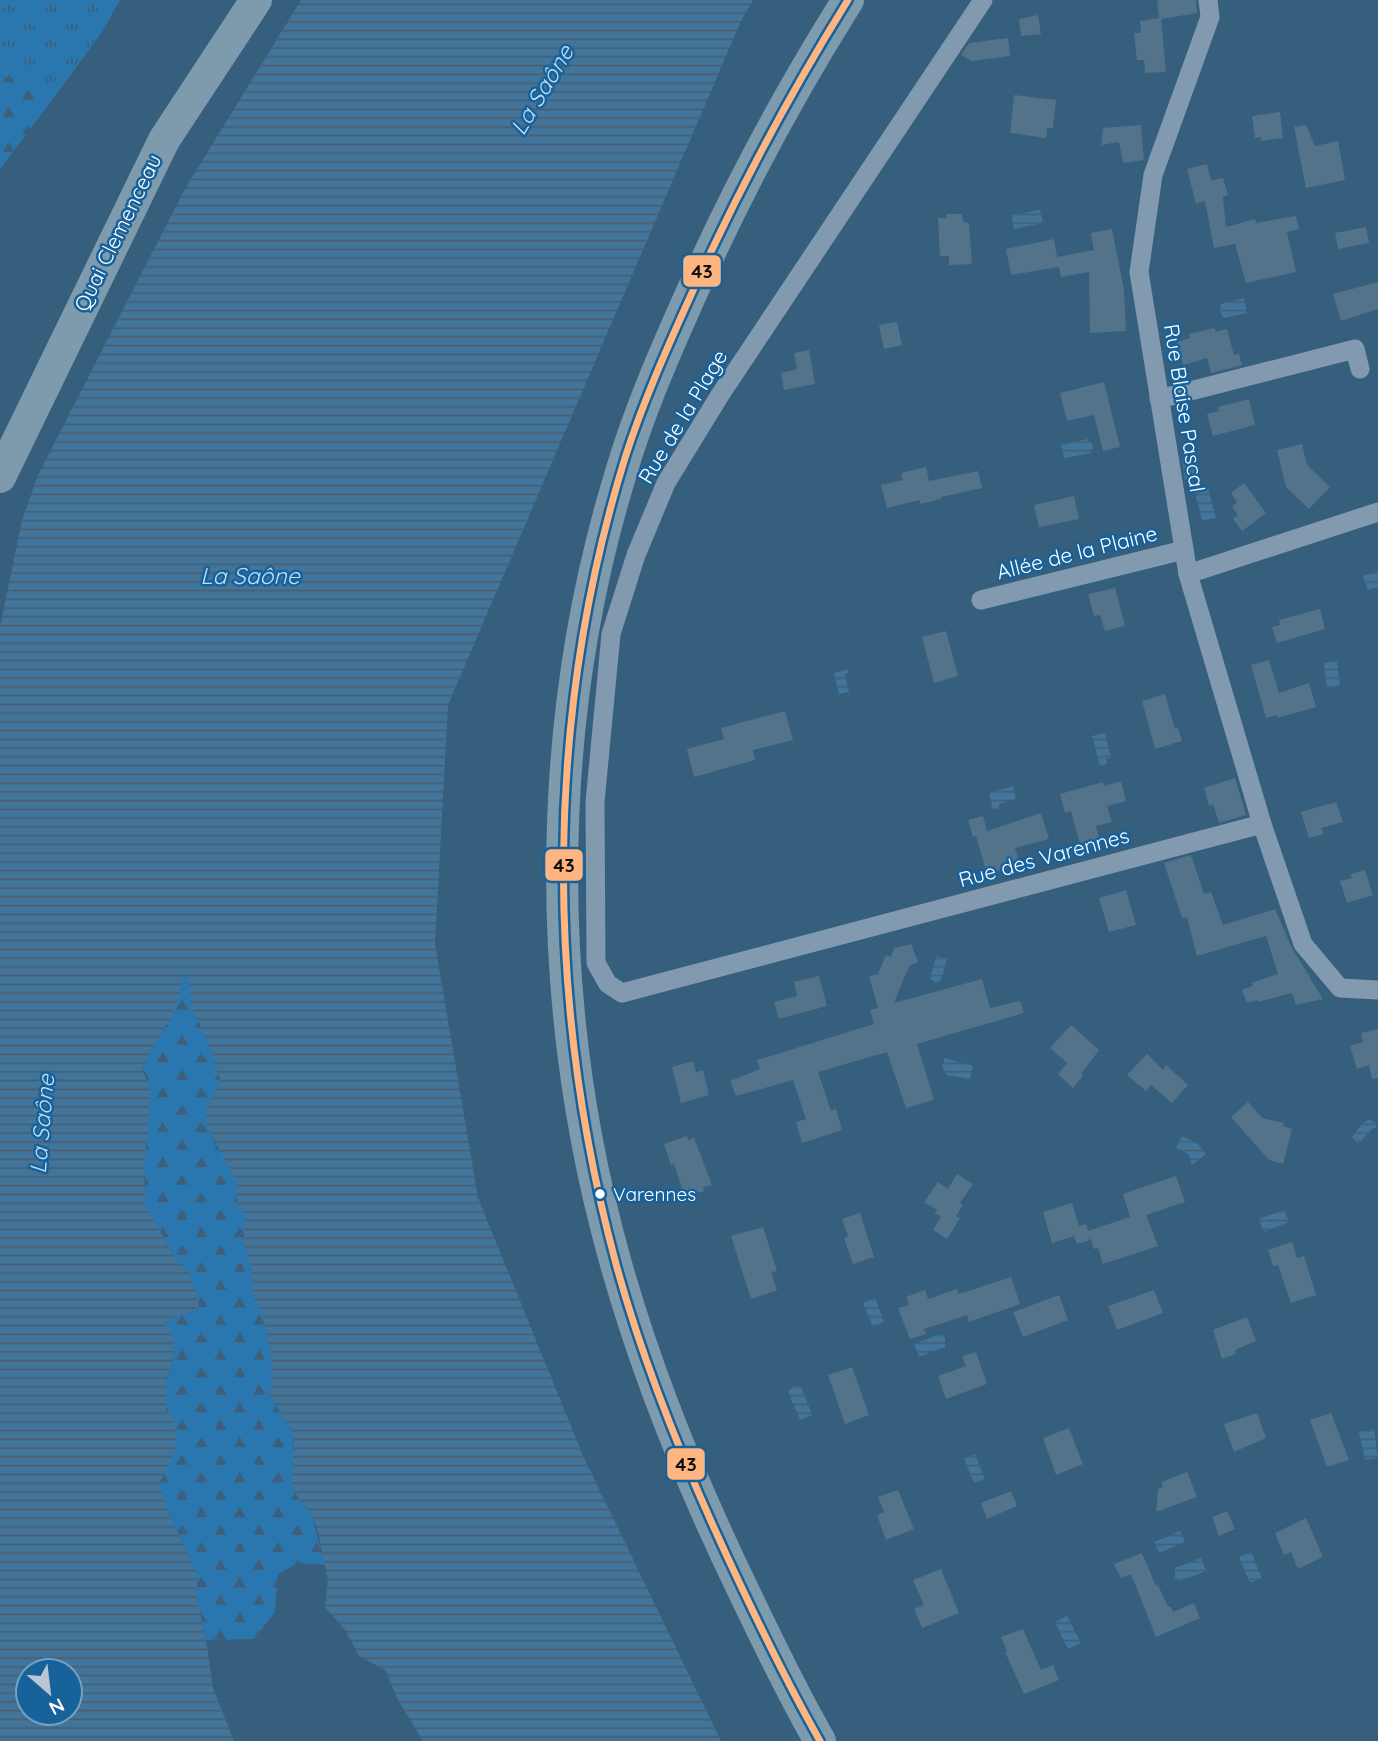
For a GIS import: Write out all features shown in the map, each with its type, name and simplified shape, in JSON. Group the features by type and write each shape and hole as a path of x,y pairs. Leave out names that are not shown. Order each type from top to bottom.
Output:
{"main road":[{"name":"Quai Clemenceau","path":"0,477 164,139 256,0"},
{"path":"820,1741 790,1689 708,1518 661,1399 617,1266 598,1192 580,1100 568,1008 564,952 563,818 575,676 601,544 621,472 666,350 736,197 785,105 848,0"}],"street":[{"name":"Rue de la Plage","path":"622,993 608,984 596,963 595,802 611,634 636,555 666,482 713,406 983,0"},
{"name":"Rue Blaise Pascal","path":"1208,0 1210,17 1153,175 1139,272 1188,574 1262,824"},
{"path":"1159,399 1355,349 1360,369"},
{"path":"1188,574 1378,512"},
{"name":"Allée de la Plaine","path":"981,600 1184,550"},
{"name":"Rue des Varennes","path":"622,993 1262,824"},
{"path":"1262,824 1303,944 1340,989 1378,990"}],"green space":[{"path":"0,0 120,0 102,32 55,96 30,81 0,76"},
{"path":"0,76 30,81 55,96 0,169"},
{"path":"190,974 191,1007 206,1037 221,1082 207,1106 213,1141 225,1157 237,1183 237,1204 247,1215 243,1241 250,1264 254,1299 263,1315 270,1350 270,1396 294,1434 293,1450 300,1501 311,1512 325,1565 298,1563 278,1574 275,1612 254,1639 206,1640 197,1601 197,1573 168,1513 159,1484 174,1420 166,1410 166,1381 174,1357 165,1324 171,1318 193,1312 190,1274 175,1258 145,1205 142,1070 172,1017 184,977"}],"water":[{"name":"La Saône","path":"301,0 753,0 741,21 448,705 435,944 478,1198 584,1458 721,1741 423,1741 398,1700 385,1670 359,1656 345,1630 325,1607 328,1581 318,1532 311,1512 300,1501 292,1486 294,1434 270,1396 270,1350 263,1315 254,1299 250,1264 243,1241 246,1215 237,1204 237,1183 206,1125 207,1106 221,1082 206,1037 191,1007 189,975 184,977 172,1017 142,1070 151,1088 144,1167 145,1205 175,1258 190,1274 199,1306 165,1324 174,1339 174,1357 166,1381 166,1410 174,1420 176,1440 175,1451 159,1484 168,1513 197,1573 197,1601 213,1688 234,1741 0,1741 0,627 22,520 38,475 186,187"},
{"path":"1040,210 1043,223 1014,229 1012,215"},
{"path":"1244,298 1247,313 1224,318 1220,312 1221,304"},
{"path":"1088,439 1092,442 1091,453 1064,458 1061,445"},
{"path":"1201,486 1208,488 1216,518 1202,521 1195,492"},
{"path":"1378,571 1378,587 1368,590 1363,576"},
{"path":"1337,661 1340,686 1327,688 1324,663"},
{"path":"848,669 849,673 845,674 849,692 839,694 834,673"},
{"path":"1105,733 1111,758 1106,759 1107,764 1100,766 1092,736"},
{"path":"1013,786 1016,799 999,804 999,808 993,810 989,793"},
{"path":"936,956 947,959 941,980 936,983 930,978"},
{"path":"945,1058 973,1066 970,1079 946,1075 942,1065"},
{"path":"1369,1119 1376,1123 1376,1128 1358,1144 1352,1137"},
{"path":"1182,1136 1197,1143 1206,1154 1192,1165 1188,1154 1176,1148"},
{"path":"1284,1210 1289,1222 1264,1232 1259,1219"},
{"path":"875,1298 884,1322 873,1327 863,1303"},
{"path":"940,1334 945,1338 945,1347 919,1357 914,1344"},
{"path":"794,1385 801,1387 812,1415 800,1420 788,1392"},
{"path":"1374,1429 1378,1458 1365,1460 1359,1432"},
{"path":"975,1454 985,1479 974,1483 964,1458"},
{"path":"1180,1531 1185,1542 1159,1553 1154,1542"},
{"path":"1251,1552 1262,1578 1250,1583 1239,1557"},
{"path":"1201,1558 1206,1571 1180,1581 1175,1578 1175,1568"},
{"path":"1067,1616 1081,1643 1068,1649 1055,1622"}],"building":[{"path":"1157,0 1196,0 1197,13 1161,19 1166,72 1145,73 1144,60 1137,60 1134,33 1141,33 1140,21 1159,18"},
{"path":"1038,15 1041,34 1021,36 1019,19"},
{"path":"1008,38 1010,56 972,61 961,55 969,43"},
{"path":"1014,95 1056,100 1053,128 1047,128 1046,138 1010,133"},
{"path":"1280,112 1283,138 1261,141 1261,137 1255,138 1252,116"},
{"path":"1141,125 1144,160 1123,163 1119,142 1101,145 1103,128"},
{"path":"1306,125 1315,146 1338,141 1345,180 1306,188 1294,127"},
{"path":"1207,164 1211,181 1223,178 1228,195 1223,197 1226,227 1255,219 1256,223 1296,216 1299,229 1287,232 1296,272 1246,283 1235,244 1214,248 1205,201 1196,204 1187,169"},
{"path":"946,214 962,214 963,222 969,223 972,264 949,265 949,256 940,256 938,218 947,218"},
{"path":"1366,227 1369,243 1338,249 1335,233"},
{"path":"1112,229 1124,290 1126,331 1090,333 1089,272 1061,277 1059,267 1011,275 1006,249 1054,239 1057,257 1094,250 1091,233"},
{"path":"1378,282 1378,309 1341,321 1333,294"},
{"path":"897,322 902,345 884,349 879,325"},
{"path":"1214,328 1216,332 1227,329 1234,355 1239,354 1242,365 1211,373 1207,358 1183,365 1177,342 1190,338 1189,334"},
{"path":"809,350 815,384 784,390 781,373 797,369 794,353"},
{"path":"1104,382 1120,447 1103,451 1094,415 1067,421 1060,393"},
{"path":"1249,399 1255,425 1213,436 1207,414 1219,411 1218,407"},
{"path":"1302,444 1307,465 1330,487 1309,509 1286,487 1277,450"},
{"path":"1192,457 1197,478 1185,480 1182,459"},
{"path":"926,467 929,481 978,471 982,488 920,504 920,500 887,508 881,485 903,480 901,473"},
{"path":"1244,483 1266,513 1242,531 1233,519 1238,515 1232,507 1237,502 1231,493"},
{"path":"1074,496 1079,519 1039,527 1034,505"},
{"path":"1115,588 1125,626 1105,631 1100,615 1094,616 1088,594"},
{"path":"1320,609 1325,629 1277,643 1272,627 1280,625 1279,620"},
{"path":"946,631 958,676 934,683 922,637"},
{"path":"1269,660 1279,693 1309,683 1316,707 1277,718 1277,715 1266,718 1251,665"},
{"path":"1165,694 1175,729 1178,728 1182,741 1155,749 1142,701"},
{"path":"785,711 793,740 753,750 755,760 694,777 687,749 724,739 721,728"},
{"path":"1235,778 1246,815 1219,823 1213,804 1209,806 1204,788"},
{"path":"1121,781 1126,801 1107,806 1112,822 1096,826 1101,845 1081,848 1071,811 1065,813 1060,794 1103,782 1104,786"},
{"path":"1336,802 1343,822 1321,828 1324,834 1309,838 1301,812"},
{"path":"1041,813 1049,839 1015,848 1020,865 987,874 976,836 973,837 968,820 983,816 987,831"},
{"path":"1191,855 1204,894 1211,892 1223,925 1275,909 1292,948 1323,999 1296,1005 1292,993 1247,1003 1242,990 1253,986 1252,983 1278,974 1266,936 1197,956 1187,917 1182,918 1164,863"},
{"path":"1365,870 1373,895 1347,903 1340,881"},
{"path":"1126,890 1136,925 1109,932 1099,898"},
{"path":"911,944 918,962 909,966 894,1003 982,979 990,1008 1020,1001 1024,1013 917,1044 934,1100 906,1108 887,1052 818,1072 831,1111 836,1109 842,1130 802,1143 796,1122 806,1119 793,1080 736,1096 730,1081 760,1069 757,1060 874,1024 870,1010 878,1008 869,976 878,974 886,955 891,957 894,948"},
{"path":"819,976 827,1006 779,1019 774,1002 797,996 794,982"},
{"path":"1071,1025 1099,1050 1073,1088 1058,1074 1067,1063 1050,1048"},
{"path":"1378,1029 1378,1078 1372,1079 1369,1065 1357,1069 1350,1046 1363,1042 1361,1033"},
{"path":"1147,1054 1163,1070 1166,1065 1188,1085 1172,1103 1151,1085 1146,1091 1127,1075"},
{"path":"693,1061 696,1072 703,1070 709,1095 681,1103 672,1067"},
{"path":"1248,1102 1262,1118 1284,1123 1283,1126 1292,1129 1283,1164 1269,1160 1231,1117"},
{"path":"687,1136 688,1140 694,1138 712,1185 703,1187 704,1191 685,1197 664,1144"},
{"path":"957,1174 973,1184 960,1203 963,1205 956,1216 960,1218 947,1239 933,1230 941,1217 935,1213 937,1210 924,1202 938,1182 948,1189"},
{"path":"1176,1176 1185,1202 1146,1215 1158,1246 1103,1264 1098,1248 1094,1249 1089,1234 1090,1240 1077,1244 1074,1236 1052,1243 1043,1212 1072,1203 1079,1226 1086,1224 1088,1231 1130,1217 1123,1194"},
{"path":"860,1213 874,1257 853,1264 844,1238 848,1236 842,1219"},
{"path":"763,1227 777,1271 771,1272 777,1290 751,1299 731,1236"},
{"path":"1292,1242 1297,1258 1304,1256 1316,1295 1291,1303 1278,1265 1273,1266 1268,1250"},
{"path":"1011,1277 1020,1304 969,1322 967,1315 924,1329 926,1334 910,1339 898,1308 909,1305 906,1297 925,1290 928,1299 957,1289 959,1294"},
{"path":"1154,1290 1163,1313 1117,1330 1108,1306"},
{"path":"1059,1295 1068,1320 1023,1337 1013,1312"},
{"path":"1247,1317 1256,1341 1235,1350 1236,1354 1222,1359 1213,1330"},
{"path":"976,1352 987,1384 946,1399 938,1376 966,1366 962,1356"},
{"path":"852,1367 869,1415 845,1424 828,1375"},
{"path":"1257,1413 1266,1438 1234,1452 1224,1424"},
{"path":"1331,1413 1349,1460 1327,1467 1310,1420"},
{"path":"1069,1428 1083,1464 1056,1475 1043,1438"},
{"path":"1187,1472 1197,1497 1156,1512 1158,1489 1163,1487 1161,1482"},
{"path":"898,1490 914,1529 886,1540 877,1515 884,1512 878,1497"},
{"path":"1011,1491 1017,1506 987,1519 981,1503"},
{"path":"1227,1511 1235,1529 1219,1536 1212,1517"},
{"path":"1306,1518 1323,1557 1298,1569 1291,1552 1284,1555 1275,1533"},
{"path":"1142,1553 1168,1607 1170,1606 1173,1612 1194,1603 1200,1618 1156,1637 1131,1574 1121,1578 1114,1564"},
{"path":"941,1569 959,1613 922,1628 914,1609 924,1605 913,1580"},
{"path":"1023,1629 1041,1670 1053,1665 1059,1680 1024,1694 1001,1637"}],"transit line":[{"name":"43","path":"820,1741 769,1644 704,1506 655,1386 616,1264 593,1165 576,1064 566,962 564,861 568,759 579,657 598,557 625,458 664,355 727,219 785,108 848,0"}],"place":[{"name":"Varennes","path":"600,1194"}]}
